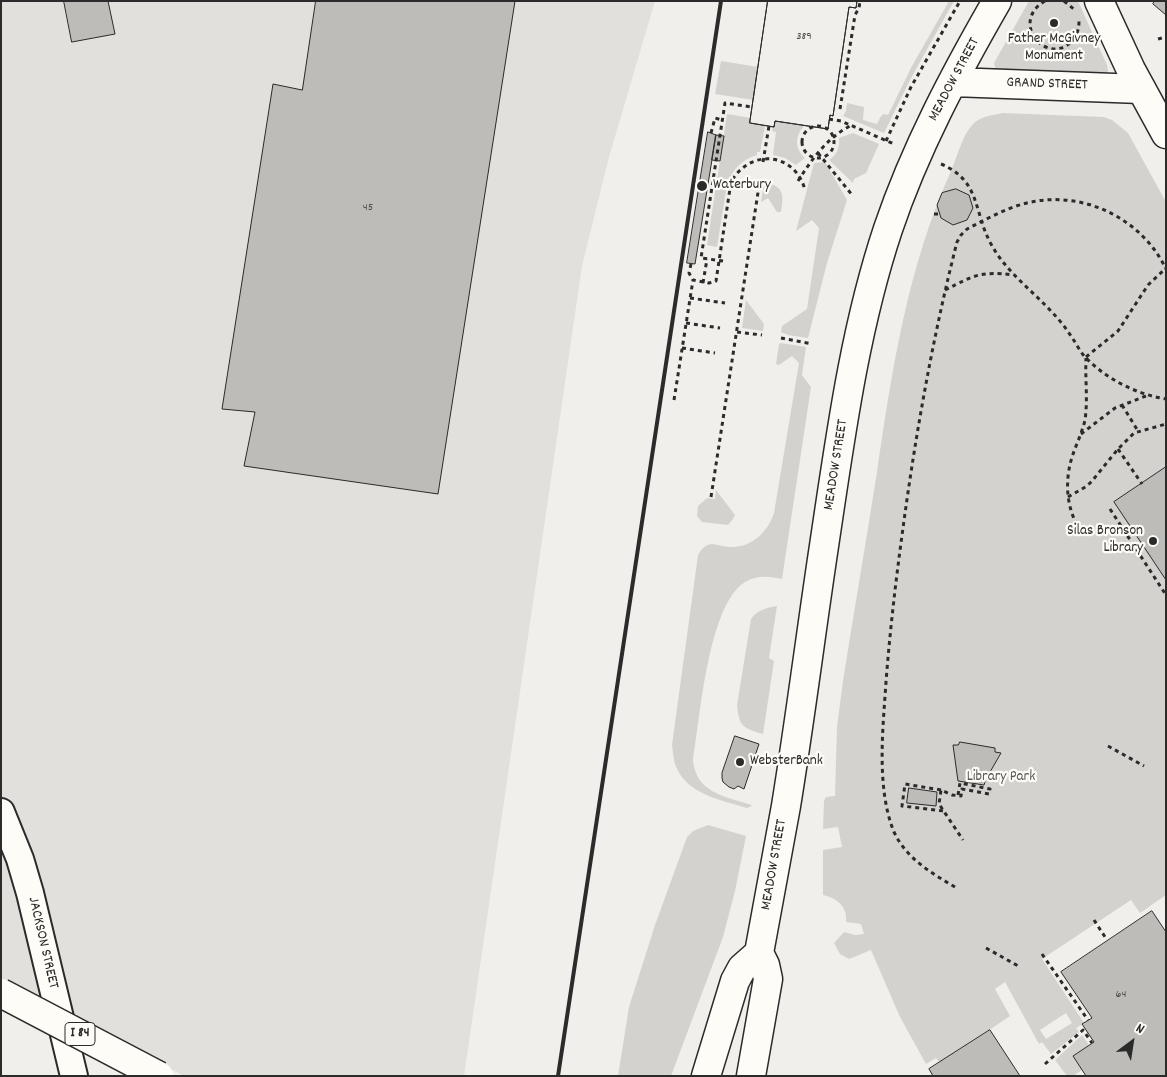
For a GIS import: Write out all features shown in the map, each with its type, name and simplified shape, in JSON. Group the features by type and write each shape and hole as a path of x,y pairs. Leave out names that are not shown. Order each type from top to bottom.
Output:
{"main road":[{"name":"MEADOW STREET","path":"759,953 785,808 836,468 865,315 883,247 904,185 928,131 997,1"},
{"path":"1099,1 1141,89 1166,134"},
{"name":"GRAND STREET","path":"953,82 1141,89"},
{"path":"706,1076 735,981 742,968 759,953 765,965 768,979 751,1076"},
{"name":"I 84","path":"1,993 158,1076"}],"street":[{"name":"JACKSON STREET","path":"1,812 20,859 30,893 74,1076"}],"path":[{"path":"840,108 855,16 860,1"},
{"path":"829,119 842,121 886,141 912,87 960,1"},
{"path":"1045,1 1033,11 1030,19 1030,28 1038,42 1053,49 1068,44 1078,32 1078,16 1074,9 1064,1"},
{"path":"1158,39 1166,37"},
{"path":"721,261 701,258 725,103 752,107"},
{"path":"711,133 715,118 722,120"},
{"path":"798,181 810,161 838,132 851,125"},
{"path":"763,160 769,126"},
{"path":"814,126 824,126 834,137 832,152 822,158 815,158 804,151 802,141 805,132 814,126"},
{"path":"818,153 853,196"},
{"path":"692,280 703,283 714,283 716,281 721,261 731,182 737,172 747,163 763,160 788,165 800,177 805,190"},
{"path":"946,166 955,171 971,189 981,222 991,245 1002,261 1054,315 1086,357 1120,384 1132,390 1166,400"},
{"path":"711,497 759,186"},
{"path":"955,887 922,866 898,839 888,810 882,763 883,726 893,602 914,446 945,290 957,242 967,229 1023,204 1048,199 1072,200 1115,214 1131,225 1150,245 1166,268 1148,285 1118,331 1086,357"},
{"path":"934,214 940,214"},
{"path":"703,283 707,259"},
{"path":"674,400 690,298 692,280 689,273 691,264"},
{"path":"945,290 974,276 985,273 1015,275"},
{"path":"690,298 724,303"},
{"path":"686,323 720,328"},
{"path":"737,332 762,335"},
{"path":"781,338 812,344"},
{"path":"682,348 715,353"},
{"path":"1078,525 1072,513 1068,497 1068,477 1084,421 1086,357"},
{"path":"1081,434 1122,405 1147,395"},
{"path":"1122,405 1138,431"},
{"path":"1068,497 1087,486 1129,437 1138,431 1166,424"},
{"path":"1118,449 1142,484"},
{"path":"1110,509 1166,595"},
{"path":"1108,746 1144,766"},
{"path":"960,783 990,788 989,794 962,789 961,796 958,796 960,783"},
{"path":"944,811 902,806 905,784 941,790 958,796"},
{"path":"941,790 939,804 963,840"},
{"path":"1094,920 1107,940"},
{"path":"986,948 1020,967"},
{"path":"1042,954 1088,1020"},
{"path":"1045,1064 1083,1030 1092,1044"}],"shaded area":[{"path":"1,1 655,1 609,157 582,266 464,1076 184,1076 1,980"}],"green space":[{"path":"949,1 954,1 910,80 884,133 843,116 847,103 864,107 863,120 877,124 881,116 884,114 888,115 912,66"},
{"path":"1029,1 1078,1 1107,65 1108,72 1102,75 996,70 994,63"},
{"path":"721,61 758,67 754,100 715,94"},
{"name":"Library Park","path":"1003,113 1104,117 1112,120 1128,133 1166,202 1166,895 1140,913 1131,900 1042,959 1084,1023 1076,1028 1079,1032 1051,1054 1042,1042 1039,1044 1005,982 995,989 1010,1016 940,1063 936,1058 926,1064 900,1017 871,950 849,959 840,954 834,943 844,932 855,935 864,934 861,924 846,922 845,912 837,901 823,895 823,850 842,847 838,827 823,829 824,801 826,797 835,796 837,727 843,681 889,395 913,281 936,207 966,133 977,121 988,116","holes":["1066,1013 1072,1023 1046,1039 1040,1030"]},
{"path":"727,114 751,118 750,123 765,126 760,152 757,152 757,155 751,157 734,170 727,185 717,247 707,245"},
{"path":"775,121 805,125 799,133 797,142 801,154 805,158 796,165 785,158 773,155 776,132 772,131"},
{"path":"853,133 879,144 866,173 854,179 853,183 829,160 837,150 839,138"},
{"path":"825,162 847,200 827,263 808,338 788,335 781,332 782,326 807,309 819,228 812,220 796,231 814,163"},
{"path":"764,183 776,186 781,192 781,212 777,212 768,198 761,202"},
{"path":"746,300 764,324 763,331 742,328"},
{"path":"779,344 806,347 802,375 811,387 782,579 763,577 745,582 732,595 722,614 714,637 708,664 693,760 695,771 706,786 722,796 752,806 747,808 715,798 695,789 680,774 673,757 672,745 698,555 705,546 713,544 732,547 753,541 764,532 774,513 799,363 792,356 779,365 776,364"},
{"path":"716,490 735,515 728,525 702,522 697,516 698,506 707,498 715,499"},
{"path":"777,606 769,658 774,661 763,734 743,726 739,718 737,705 751,619 762,610"},
{"path":"708,825 746,836 723,937 671,1076 618,1076 629,1007 655,925 687,837 693,831"},
{"path":"1082,1035 1089,1045 1073,1056 1082,1070 1073,1076 1067,1076 1055,1060"}],"building":[{"path":"64,1 108,1 115,34 72,42"},
{"path":"316,1 515,1 438,494 244,466 255,412 222,409 273,84 302,90"},
{"path":"768,1 857,1 856,8 849,7 833,116 830,115 828,129 775,121 774,127 750,123"},
{"path":"768,1 857,1 856,8 849,7 833,116 830,115 828,129 775,121 774,127 750,123"},
{"path":"1155,1 1166,1 1166,15 1153,4"},
{"path":"708,132 716,135 695,264 687,263"},
{"path":"716,135 724,136 720,161 712,160"},
{"path":"956,189 969,195 973,208 967,220 953,225 941,218 937,205 942,193"},
{"name":"Silas Bronson Library","path":"1166,467 1166,580 1114,502"},
{"name":"WebsterBank","path":"735,736 759,744 744,789 738,786 734,789 729,787 723,782 722,778"},
{"path":"960,742 995,748 995,752 1001,753 984,785 958,781 953,745 958,745"},
{"path":"909,788 937,792 936,806 907,803"},
{"path":"1152,911 1166,932 1166,1076 1086,1076 1073,1056 1094,1042 1082,1024 1092,1018 1061,972"},
{"path":"990,1030 1020,1076 933,1076 929,1069"}],"railway":[{"path":"558,1076 721,1"}],"place":[{"name":"Father McGivney Monument","path":"1054,23"},
{"name":"Waterbury","path":"702,186"},
{"name":"Silas Bronson Library","path":"1153,541"},
{"name":"WebsterBank","path":"740,762"}]}
